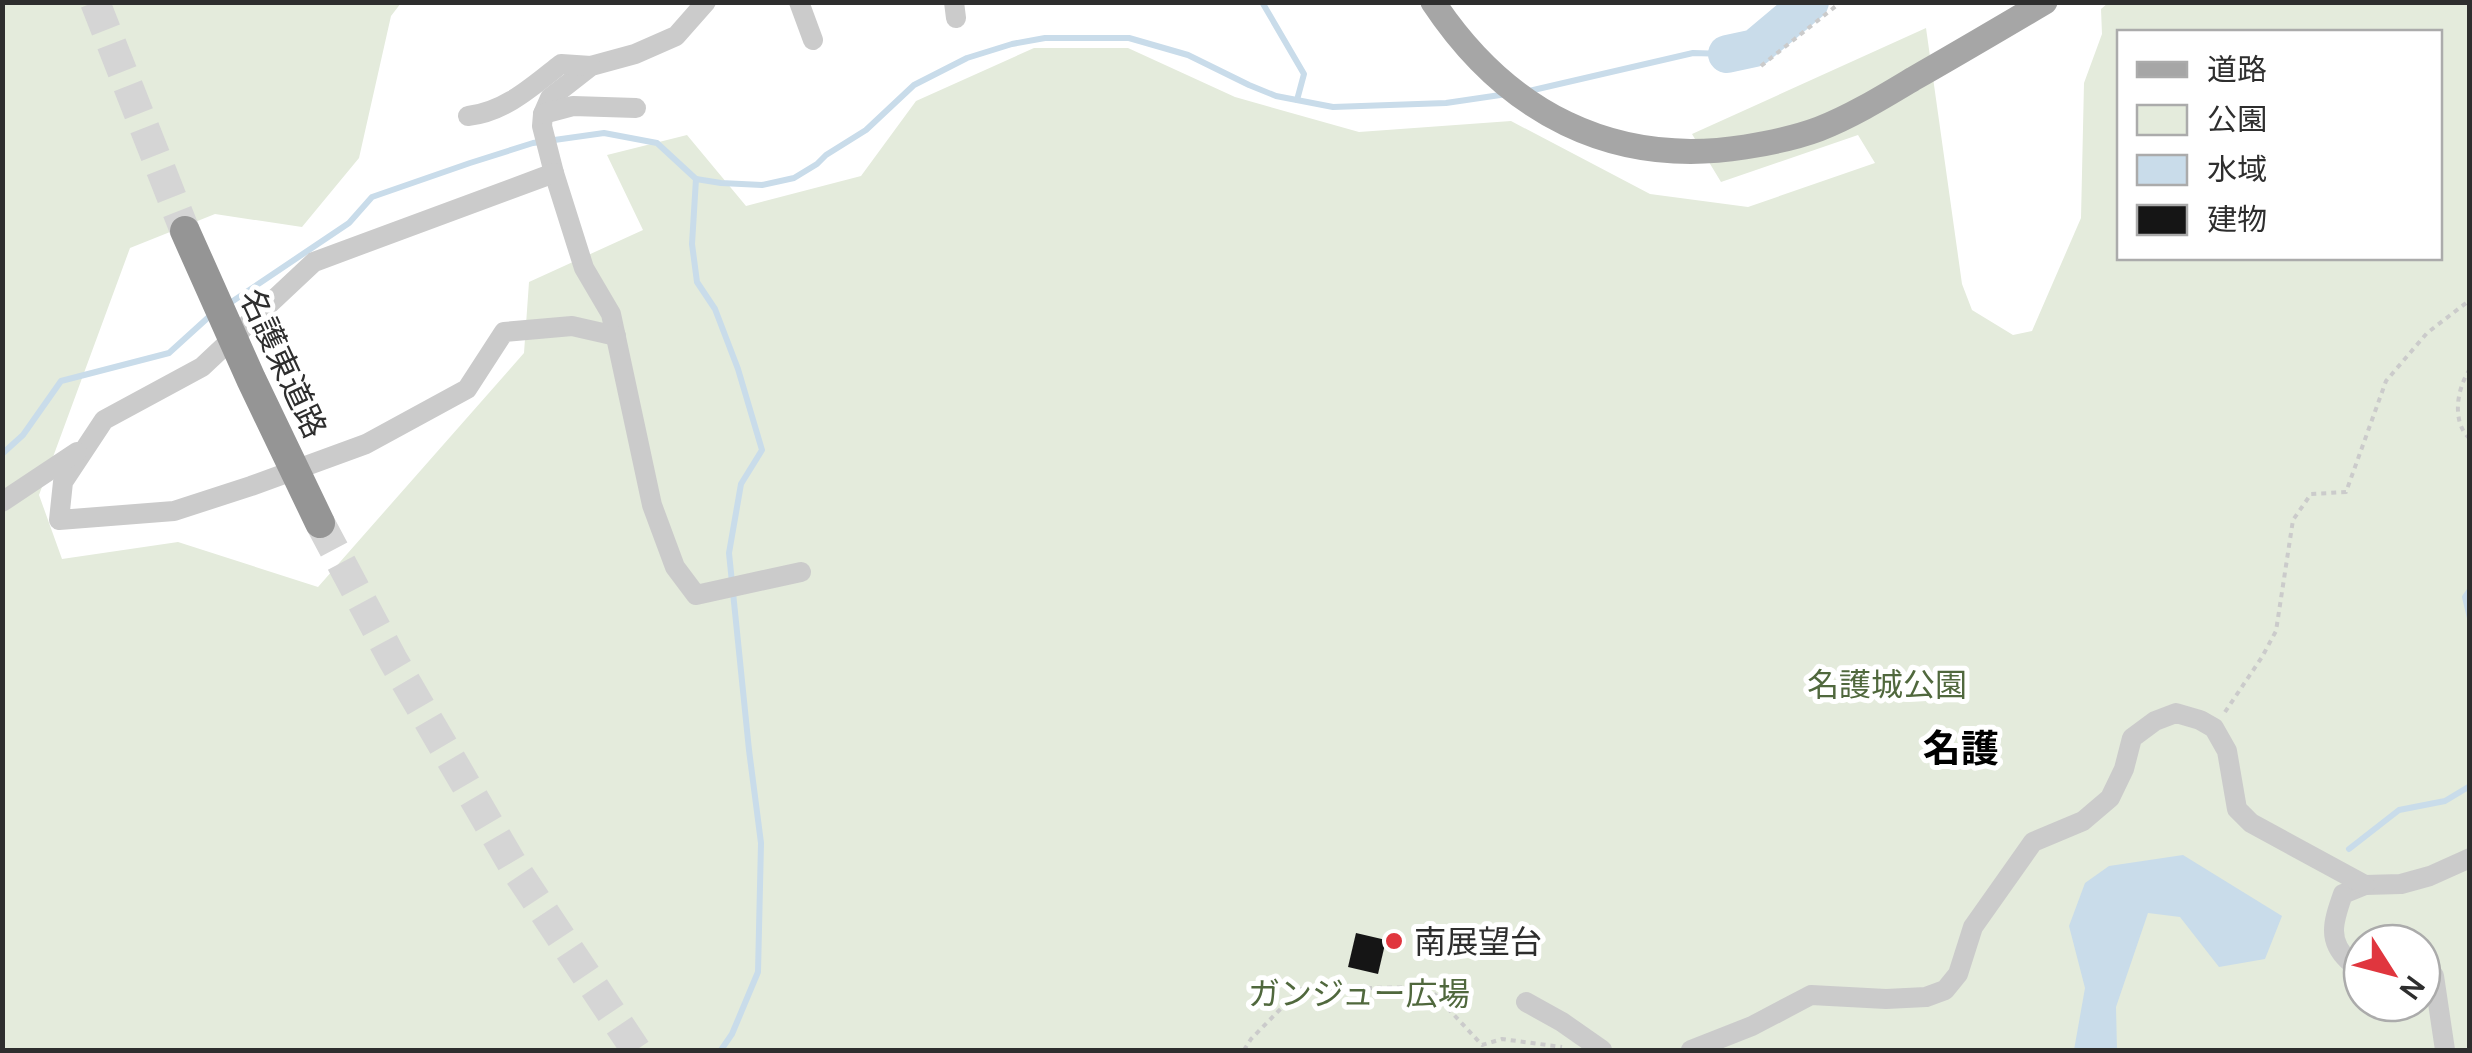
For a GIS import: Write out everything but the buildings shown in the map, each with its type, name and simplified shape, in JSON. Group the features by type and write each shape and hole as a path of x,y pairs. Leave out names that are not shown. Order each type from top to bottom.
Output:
{"highway":[{"name":"名護東道路","path":"186,231 320,523"}],"main road":[{"path":"1433,2 1481,64 1536,108 1595,137 1688,152 1765,144 1822,128 2045,2"}],"street":[{"path":"468,116 488,114 523,94 561,64 591,66 635,54 676,36 706,2"},
{"path":"798,2 814,40"},
{"path":"591,66 550,98 543,120 552,166 584,268 611,314 652,506 675,567 696,595 801,572"},
{"path":"543,120 573,106 636,108"},
{"path":"552,166 314,262 202,367 104,420 63,482 59,520 174,510 366,444 467,389 504,332 572,326 616,336"},
{"path":"2,502 87,446"},
{"path":"1691,1050 1752,1026 1811,995 1926,998 1945,990 1958,974 1973,927 2034,842 2083,821 2110,798 2124,769 2132,738 2176,713 2214,728 2227,751 2236,809 2251,824 2365,885"},
{"path":"2342,954 2334,938 2335,916 2344,894 2365,885 2401,884 2430,876 2470,858"},
{"path":"1526,1002 1602,1050"},
{"path":"2441,1023 2445,1050"}],"path":[{"path":"1760,66 1841,2"},
{"path":"2214,728 2276,631 2293,520 2311,494 2346,492 2386,382 2427,333 2470,300"},
{"path":"2470,368 2457,410 2463,433 2470,439"},
{"path":"1244,1050 1300,988 1428,987 1484,1048 1502,1039 1565,1048"}],"green space":[{"path":"2,3 401,3 391,16 359,158 302,227 215,214 130,248 39,495 62,559 178,542 318,587 524,353 529,282 643,230 607,155 687,135 746,206 861,176 916,101 1034,48 1128,48 1235,97 1359,132 1511,121 1650,194 1748,207 1875,163 1858,135 1721,182 1692,134 1926,28 1962,284 1972,310 2013,335 2032,331 2081,218 2084,83 2102,34 2101,9 2108,3 2469,3 2469,1050 3,1050"}],"water":[{"path":"2183,855 2282,916 2265,959 2219,967 2180,917 2148,913 2116,1007 2117,1050 2074,1050 2085,988 2069,926 2085,883 2109,866"}],"waterway":[{"path":"1262,2 1304,74 1297,100"},
{"path":"1727,54 1755,48 1810,2"},
{"path":"227,305 349,223 372,197 470,163 533,143 604,133 657,143 696,179 762,185 794,178 817,164 866,130 914,85 967,58 1045,38 1129,38 1188,55 1276,96 1333,107 1446,103 1507,94"},
{"path":"1529,91 1693,53 1727,54"},
{"path":"696,179 692,244 697,282 715,309 762,450 741,484 729,553 761,843 758,972 732,1034 721,1050"},
{"path":"2,454 23,435 61,381 169,353 212,314"},
{"path":"2470,590 2465,597 2470,618"},
{"path":"2349,849 2399,810 2445,801 2470,786"}],"tunnel":[{"path":"95,2 185,231"},
{"path":"320,523 393,660 514,867 636,1050"}],"place":[{"name":"南展望台","path":"1394,941"}],"district":[{"name":"名護","path":"1961,747"}],"park label":[{"name":"名護城公園","path":"1887,684"},
{"name":"ガンジュー広場","path":"1359,993"}]}
